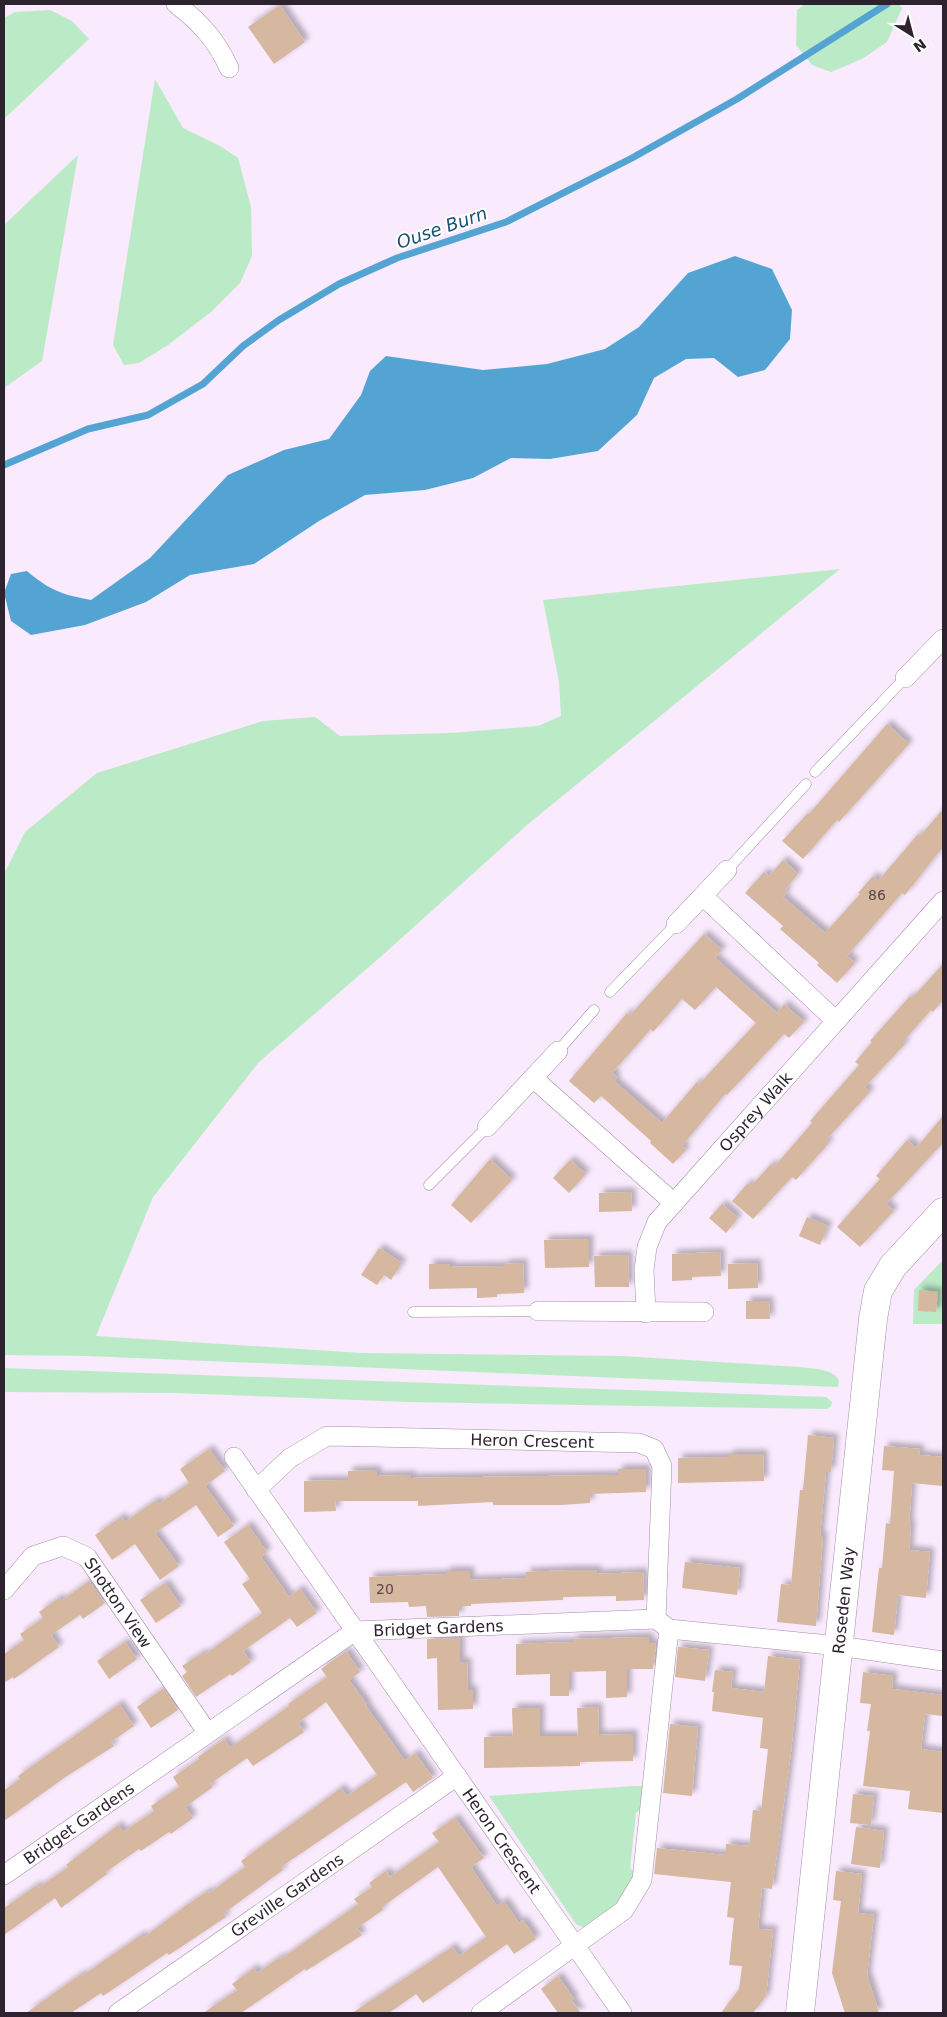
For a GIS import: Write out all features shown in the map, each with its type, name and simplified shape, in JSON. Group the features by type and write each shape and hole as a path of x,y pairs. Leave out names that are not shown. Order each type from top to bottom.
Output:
{"street":[{"path":"176,4 189,13 214,40 220,48 229,68"},
{"path":"905,678 942,642"},
{"path":"676,924 727,870"},
{"path":"703,896 836,1021"},
{"name":"Osprey Walk","path":"646,1313 644,1270 647,1247 657,1222 943,901"},
{"path":"487,1127 558,1051"},
{"path":"533,1078 674,1203"},
{"name":"Roseden Way","path":"800,2013 873,1319 878,1291 893,1266 943,1212"},
{"path":"538,1311 704,1312"},
{"name":"Heron Crescent","path":"256,1490 290,1458 327,1436 639,1442 654,1449 662,1466 662,1624 642,1880 624,1910 575,1946"},
{"name":"Heron Crescent","path":"234,1457 622,2013"},
{"name":"Shotton View","path":"4,1590 34,1556 63,1546 87,1557 207,1732"},
{"name":"Bridget Gardens","path":"4,1875 207,1732 355,1631 662,1624 943,1661"},
{"name":"Greville Gardens","path":"118,2013 457,1776"},
{"path":"481,2013 575,1946"}],"lane":[{"path":"815,772 905,678"},
{"path":"727,870 806,784"},
{"path":"610,992 676,924"},
{"path":"558,1051 594,1010"},
{"path":"429,1185 487,1127"},
{"path":"413,1312 538,1311"}],"green space":[{"path":"805,4 899,4 902,8 887,42 862,59 831,72 812,65 796,45 797,10"},
{"path":"50,10 72,21 89,39 4,119 4,18 15,12"},
{"path":"155,79 183,128 220,146 238,158 251,207 252,256 240,283 211,312 168,345 139,363 124,365 113,345"},
{"path":"78,155 42,361 4,388 4,225"},
{"path":"840,569 527,825 385,953 259,1062 153,1197 96,1336 362,1353 622,1356 800,1367 831,1373 839,1380 838,1387 88,1356 4,1355 4,874 25,832 97,773 263,721 315,717 340,736 450,733 538,726 561,716 559,682 543,600"},
{"path":"943,1260 943,1324 913,1324 914,1290"},
{"path":"4,1368 826,1397 832,1402 831,1406 827,1409 409,1402 176,1393 4,1392"},
{"path":"649,1786 647,1803 636,1813 630,1868 640,1878 624,1910 589,1930 576,1924 489,1796"}],"water":[{"path":"735,256 772,269 792,310 790,339 765,370 738,377 714,358 686,359 654,378 637,415 598,451 550,459 511,458 473,478 425,490 365,495 319,521 254,564 190,575 146,602 85,625 31,635 11,621 4,593 11,574 27,571 42,583 57,591 91,600 150,558 228,475 284,450 329,439 361,395 370,371 386,356 483,370 547,364 605,349 639,327 688,273"}],"building":[{"path":"280,5 305,42 274,64 248,27"},
{"path":"887,724 909,744 803,859 782,841 809,814"},
{"path":"943,809 943,847 905,895 902,893 847,956 855,963 837,983 817,965 819,963 780,929 783,926 745,893 764,872 769,876 783,860 798,874 785,890 787,892 783,897 825,933 860,894 858,893 873,876 878,881 918,834 920,836"},
{"path":"704,934 722,950 715,958 777,1013 784,1004 804,1022 789,1038 784,1034 727,1095 725,1094 682,1146 686,1150 673,1164 650,1143 651,1141 601,1096 594,1103 569,1081 627,1013 630,1015","holes":["716,987 756,1023 699,1084 697,1082 662,1123 614,1081 617,1077 612,1073 651,1029 653,1032 682,999 695,1010"]},
{"path":"943,964 943,1000 933,1012 931,1010 903,1042 905,1044 865,1087 870,1092 826,1140 829,1143 796,1180 792,1177 753,1219 732,1201 748,1183 751,1186 771,1164 774,1167 812,1123 810,1121 859,1065 855,1062 872,1042 870,1041 910,996 912,998"},
{"path":"943,1116 943,1143 886,1204 894,1211 860,1247 837,1227 880,1179 876,1176 907,1140 916,1148"},
{"path":"490,1159 512,1180 471,1223 451,1205"},
{"path":"570,1160 586,1174 569,1193 553,1178"},
{"path":"631,1192 632,1211 599,1212 599,1193"},
{"path":"722,1204 738,1218 726,1233 709,1218"},
{"path":"807,1217 828,1226 820,1245 799,1236"},
{"path":"589,1239 589,1267 545,1268 544,1240"},
{"path":"379,1248 402,1263 391,1280 384,1275 377,1285 361,1275"},
{"path":"720,1252 721,1276 692,1277 692,1280 672,1281 672,1254"},
{"path":"628,1255 629,1287 595,1287 594,1256"},
{"path":"523,1263 524,1293 497,1294 497,1297 477,1298 477,1288 429,1289 429,1264 450,1264 450,1267 504,1266 504,1264"},
{"path":"757,1263 758,1288 728,1289 728,1264"},
{"path":"919,1290 938,1292 936,1312 918,1311"},
{"path":"746,1301 769,1301 770,1319 746,1319"},
{"path":"808,1435 834,1438 831,1472 826,1472 820,1536 823,1536 816,1626 777,1622 781,1584 791,1585 800,1490 803,1490"},
{"path":"884,1446 920,1449 919,1455 943,1457 943,1486 912,1483 909,1550 930,1552 926,1598 898,1595 894,1635 872,1632 879,1568 882,1568 886,1523 890,1524 894,1471 882,1470"},
{"path":"209,1449 225,1471 205,1486 234,1526 218,1537 196,1505 155,1533 179,1566 160,1580 135,1544 112,1560 95,1535 121,1517 125,1522 156,1500 158,1504 189,1483 180,1469"},
{"path":"729,1454 763,1454 764,1481 678,1483 678,1458 729,1457"},
{"path":"618,1469 646,1469 646,1492 590,1494 590,1503 561,1505 493,1505 493,1502 418,1506 418,1501 335,1501 336,1511 304,1512 304,1481 348,1480 348,1471 377,1470 377,1476 411,1475 411,1478 618,1475"},
{"path":"248,1525 267,1552 261,1557 289,1597 300,1589 317,1613 297,1627 290,1618 243,1651 251,1662 232,1676 230,1674 196,1697 182,1676 187,1672 182,1666 202,1653 204,1655 262,1613 242,1584 250,1579 224,1542"},
{"path":"685,1562 740,1568 737,1595 682,1588"},
{"path":"597,1570 597,1574 643,1572 644,1600 616,1601 616,1596 563,1597 563,1600 471,1604 471,1606 459,1606 459,1616 427,1617 426,1606 409,1607 408,1602 370,1603 369,1577 446,1574 446,1571 470,1571 470,1580 526,1578 526,1572"},
{"path":"89,1581 105,1603 83,1619 80,1615 51,1635 59,1647 14,1679 13,1677 4,1683 4,1654 24,1640 20,1634 43,1618 39,1612 59,1598 61,1601"},
{"path":"165,1583 181,1606 156,1623 140,1600"},
{"path":"649,1637 649,1643 656,1644 653,1669 627,1669 627,1697 606,1698 606,1671 569,1672 569,1696 550,1696 550,1674 516,1675 516,1644 573,1642 573,1639"},
{"path":"460,1638 460,1662 467,1662 468,1690 473,1690 473,1709 438,1710 437,1658 427,1659 427,1639"},
{"path":"125,1642 137,1659 109,1679 97,1661"},
{"path":"678,1647 709,1650 705,1681 675,1677"},
{"path":"346,1651 360,1672 349,1680 366,1706 405,1761 415,1753 433,1778 413,1792 406,1782 281,1867 283,1870 224,1913 226,1917 169,1955 167,1953 103,1996 101,1993 71,2013 26,2013 81,1974 82,1976 141,1935 143,1938 188,1904 208,1891 209,1893 245,1867 241,1861 341,1788 347,1796 377,1775 326,1702 298,1723 304,1732 253,1766 247,1758 210,1784 213,1787 185,1807 193,1818 171,1834 169,1832 141,1851 139,1849 106,1872 107,1874 61,1908 55,1898 4,1935 4,1908 37,1885 38,1888 68,1867 66,1865 118,1825 123,1832 154,1811 151,1806 179,1787 173,1777 224,1739 230,1748 289,1706 288,1704 327,1677 321,1669"},
{"path":"768,1656 800,1660 791,1752 772,1889 762,1888 758,1929 773,1930 766,1996 753,2013 721,2013 739,1989 742,1966 729,1965 734,1918 727,1917 731,1882 654,1874 657,1848 725,1855 726,1844 749,1846 753,1810 761,1811 768,1749 760,1748 763,1718 712,1711 714,1692 712,1692 715,1670 733,1672 731,1688 764,1692"},
{"path":"863,1672 893,1676 892,1689 943,1695 943,1716 925,1714 921,1749 943,1752 943,1813 908,1809 910,1791 863,1786 870,1731 867,1731 871,1704 860,1703"},
{"path":"164,1688 178,1710 151,1728 137,1707"},
{"path":"119,1704 134,1726 111,1742 114,1746 64,1778 4,1821 4,1790 20,1779 18,1776"},
{"path":"598,1707 599,1735 633,1734 633,1761 580,1762 580,1766 484,1768 484,1737 513,1736 512,1708 540,1708 540,1736 578,1736 577,1708"},
{"path":"670,1724 698,1727 692,1796 663,1793"},
{"path":"853,1794 874,1796 871,1825 850,1823"},
{"path":"455,1818 484,1858 471,1867 497,1906 504,1901 519,1923 523,1920 536,1939 514,1954 507,1944 423,2003 416,1994 389,2013 352,2013 452,1947 459,1956 486,1937 438,1867 382,1907 383,1910 357,1928 362,1935 306,1971 305,1969 241,2013 203,2013 237,1990 232,1984 254,1968 257,1973 280,1957 281,1959 358,1904 354,1899 372,1887 369,1883 386,1871 390,1877 439,1842 432,1833"},
{"path":"856,1827 884,1831 880,1868 851,1864"},
{"path":"836,1871 862,1874 858,1913 874,1915 867,1975 879,2013 845,2013 832,1973 841,1901 833,1900"},
{"path":"558,1976 581,2013 558,2013 541,1989"}],"waterway":[{"name":"Ouse Burn","path":"4,465 88,429 148,415 203,384 243,346 279,320 339,284 397,258 506,222 632,158 737,99 887,4"}]}
